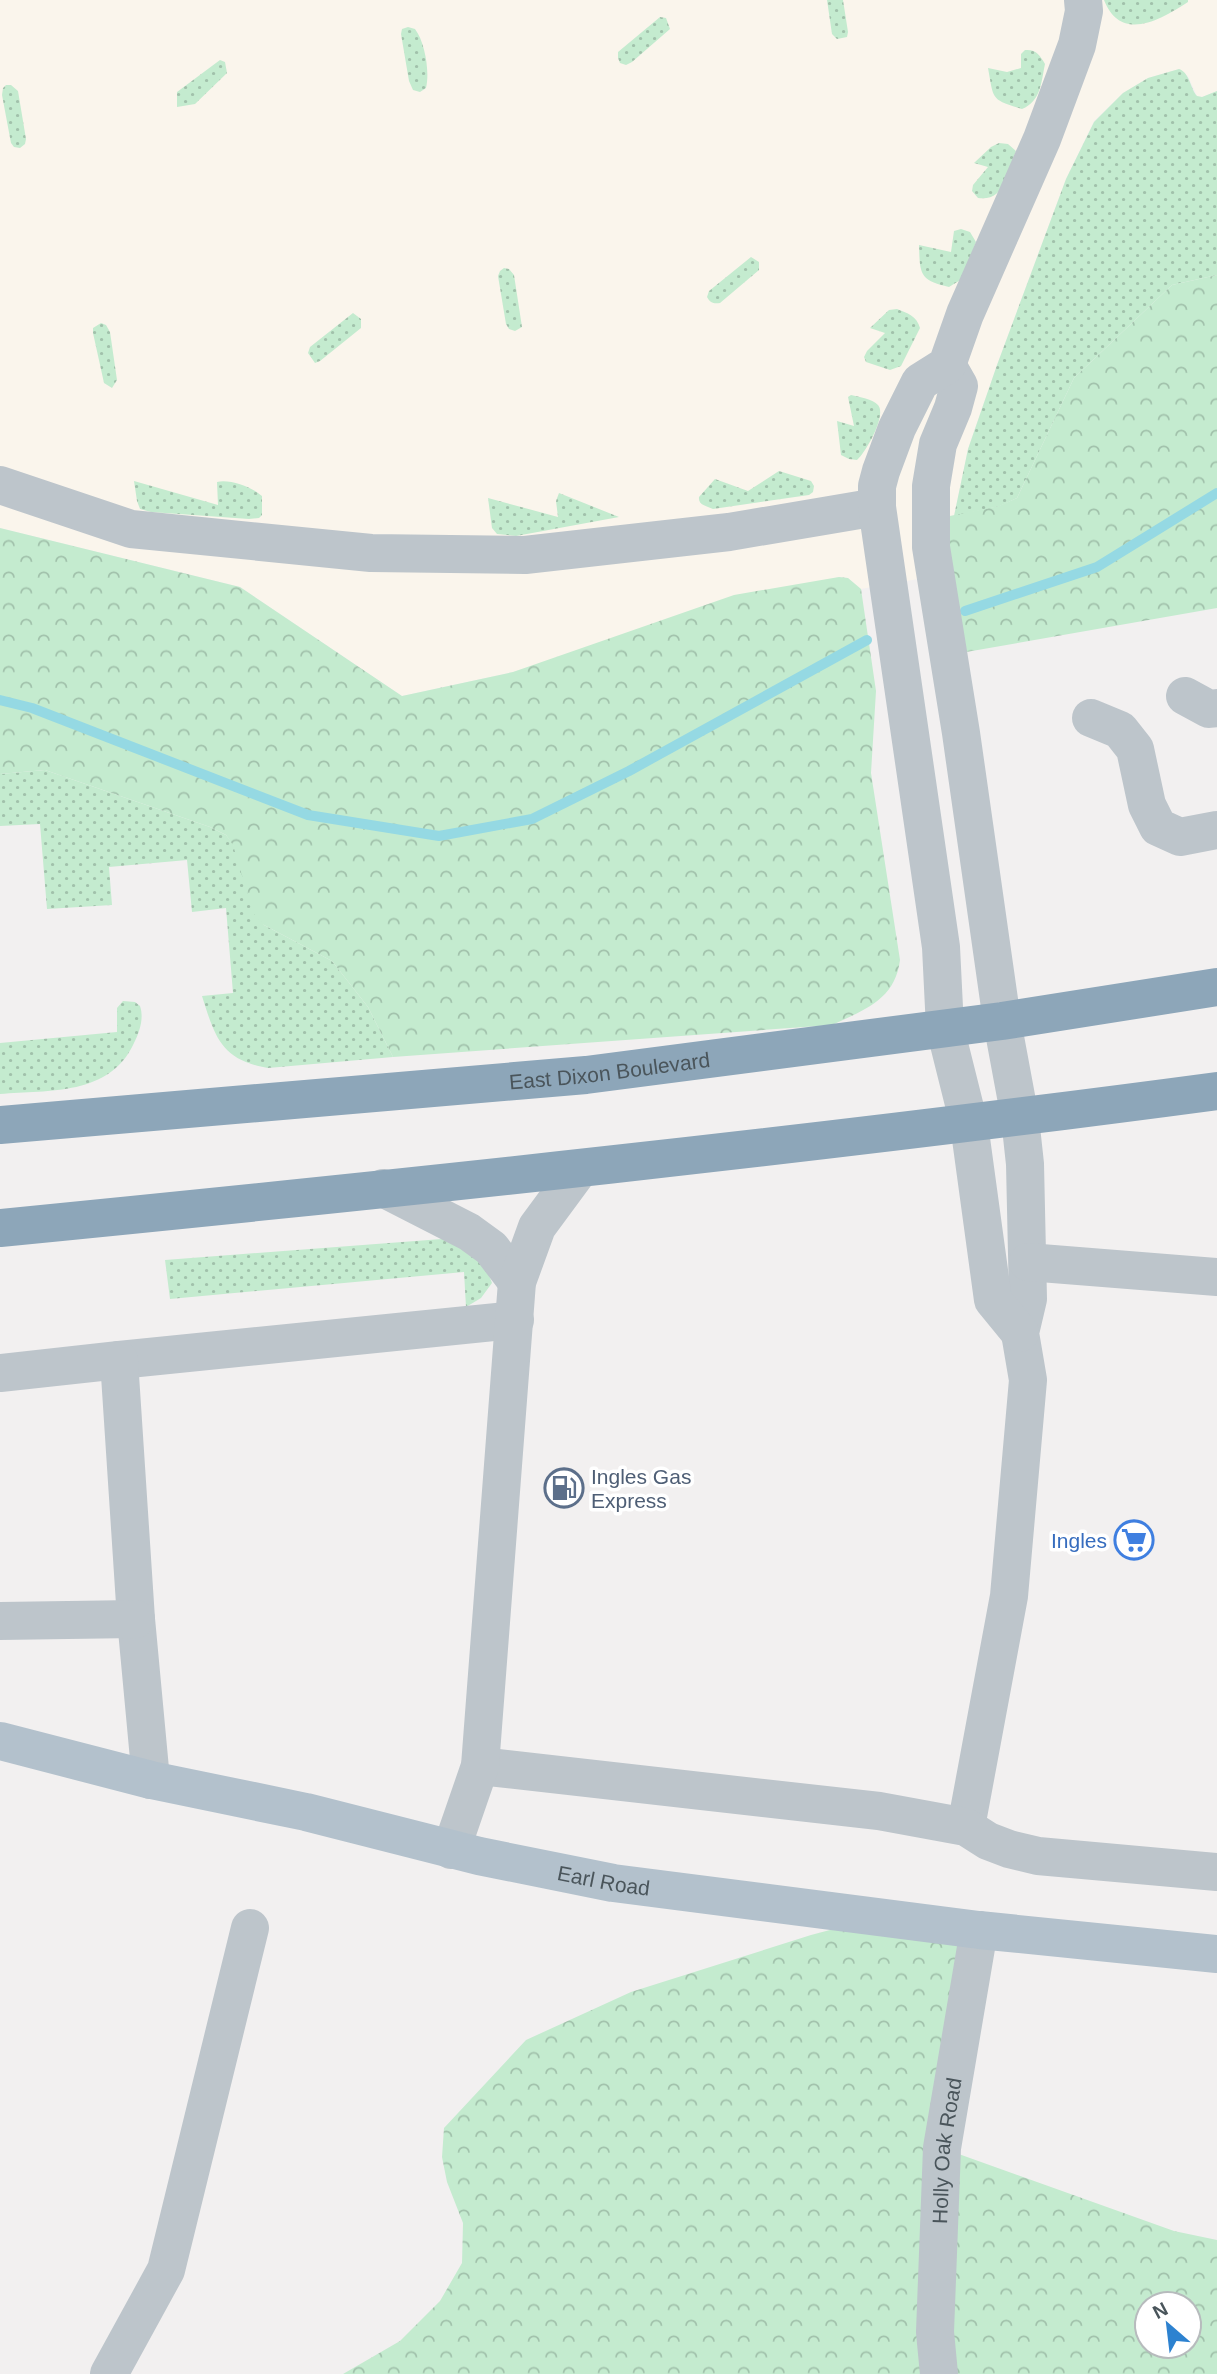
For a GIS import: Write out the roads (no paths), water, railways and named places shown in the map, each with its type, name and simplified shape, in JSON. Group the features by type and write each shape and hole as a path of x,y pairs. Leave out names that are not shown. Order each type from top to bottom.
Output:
{"highway":[{"name":"East Dixon Boulevard","path":"0,1125 586,1075 1002,1021 1217,987"},
{"path":"0,1228 579,1170 1020,1118 1217,1091"}],"main road":[{"name":"Earl Road","path":"0,1741 151,1780 306,1812 451,1850 613,1883 979,1930 1217,1954"}],"street":[{"path":"1020,1333 993,1300 969,1124 945,1028 941,947 877,507 877,485 897,428 920,382 947,365 970,302 1042,139 1077,45 1084,10 1083,0"},
{"path":"947,365 959,386 938,444 931,486 930,547 963,746 1002,1021 1020,1118 1025,1164 1028,1262 1028,1299 1020,1333 1028,1380 1009,1595 966,1827"},
{"path":"0,485 131,529 371,554 525,555 729,533 877,507"},
{"path":"1091,718 1120,730 1135,749 1147,805 1158,827 1180,837 1217,830"},
{"path":"451,1850 480,1766 517,1282 537,1227 579,1170"},
{"path":"383,1188 469,1232 491,1248 517,1282"},
{"path":"1028,1262 1217,1277"},
{"path":"0,1373 515,1320"},
{"path":"119,1360 136,1619 151,1780"},
{"path":"0,1621 136,1619"},
{"path":"480,1766 879,1811 966,1827 998,1845 1038,1856 1217,1872"},
{"path":"109,2374 166,2270 250,1928"},
{"name":"Holly Oak Road","path":"939,2374 934,2332 942,2148 979,1930"}],"waterway":[{"path":"965,611 1097,567 1217,493"},
{"path":"0,700 32,708 308,815 439,836 532,819 629,771 867,640"}],"place":[{"name":"Ingles Gas Express","path":"564,1488"},
{"name":"Ingles","path":"1134,1540"}]}
